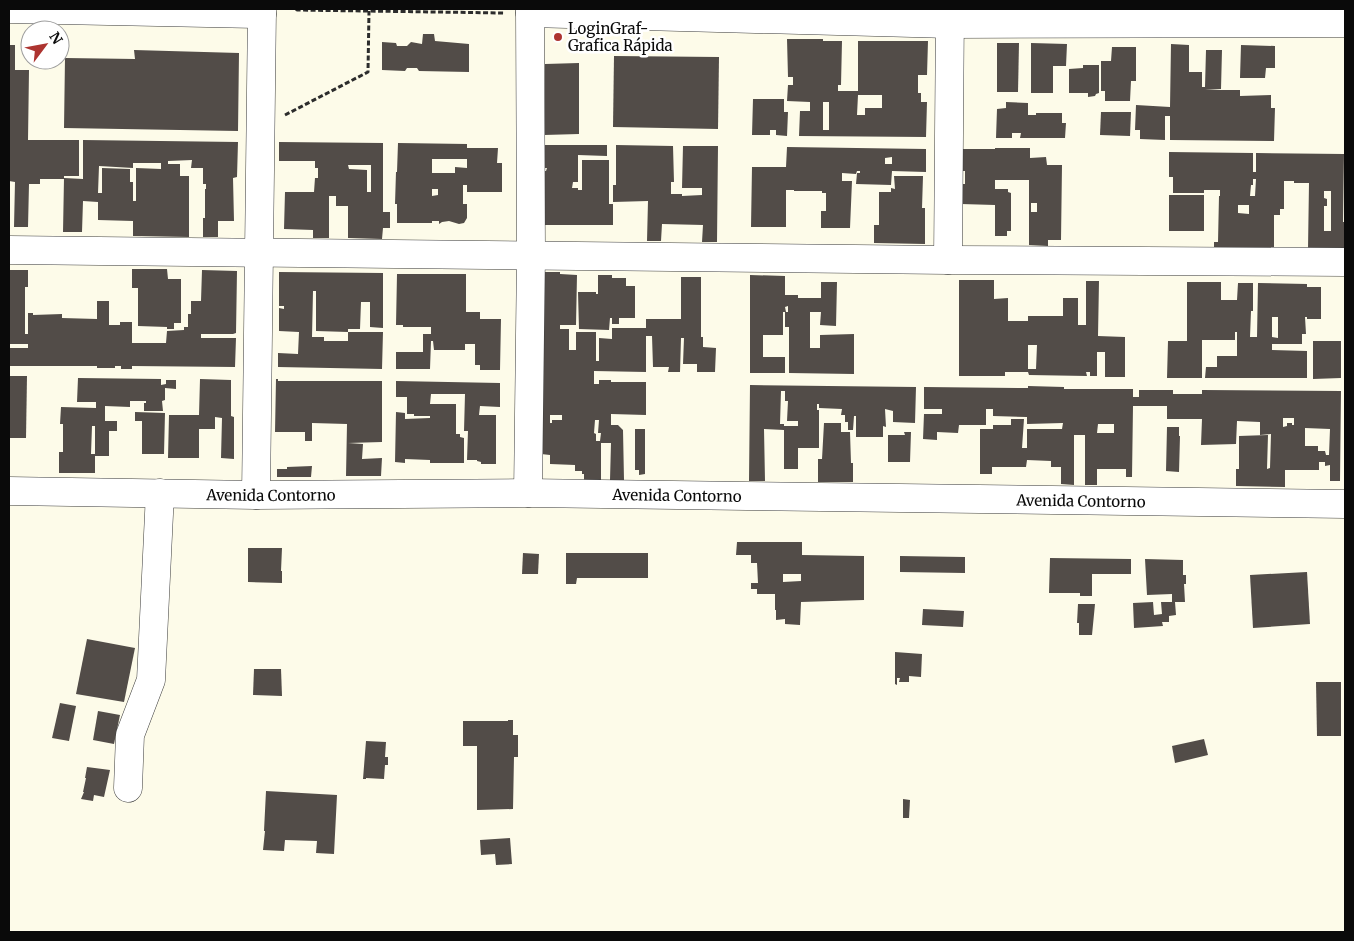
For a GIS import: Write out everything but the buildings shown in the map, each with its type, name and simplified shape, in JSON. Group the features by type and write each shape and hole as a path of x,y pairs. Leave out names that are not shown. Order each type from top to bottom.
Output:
{"street":[{"path":"9,9 262,11 256,494"},
{"path":"528,493 531,255 530,11 950,16 1175,16 1345,23"},
{"path":"948,260 950,16"},
{"path":"9,250 948,260 1345,262"},
{"name":"Avenida Contorno","path":"9,491 256,494 528,493 1345,504"},
{"path":"128,788 130,735 151,680 160,493"}],"path":[{"path":"296,9 530,11"},
{"path":"261,128 368,72 369,11"}],"place":[{"name":"LoginGraf- Grafica Rápida","path":"558,37"}]}
